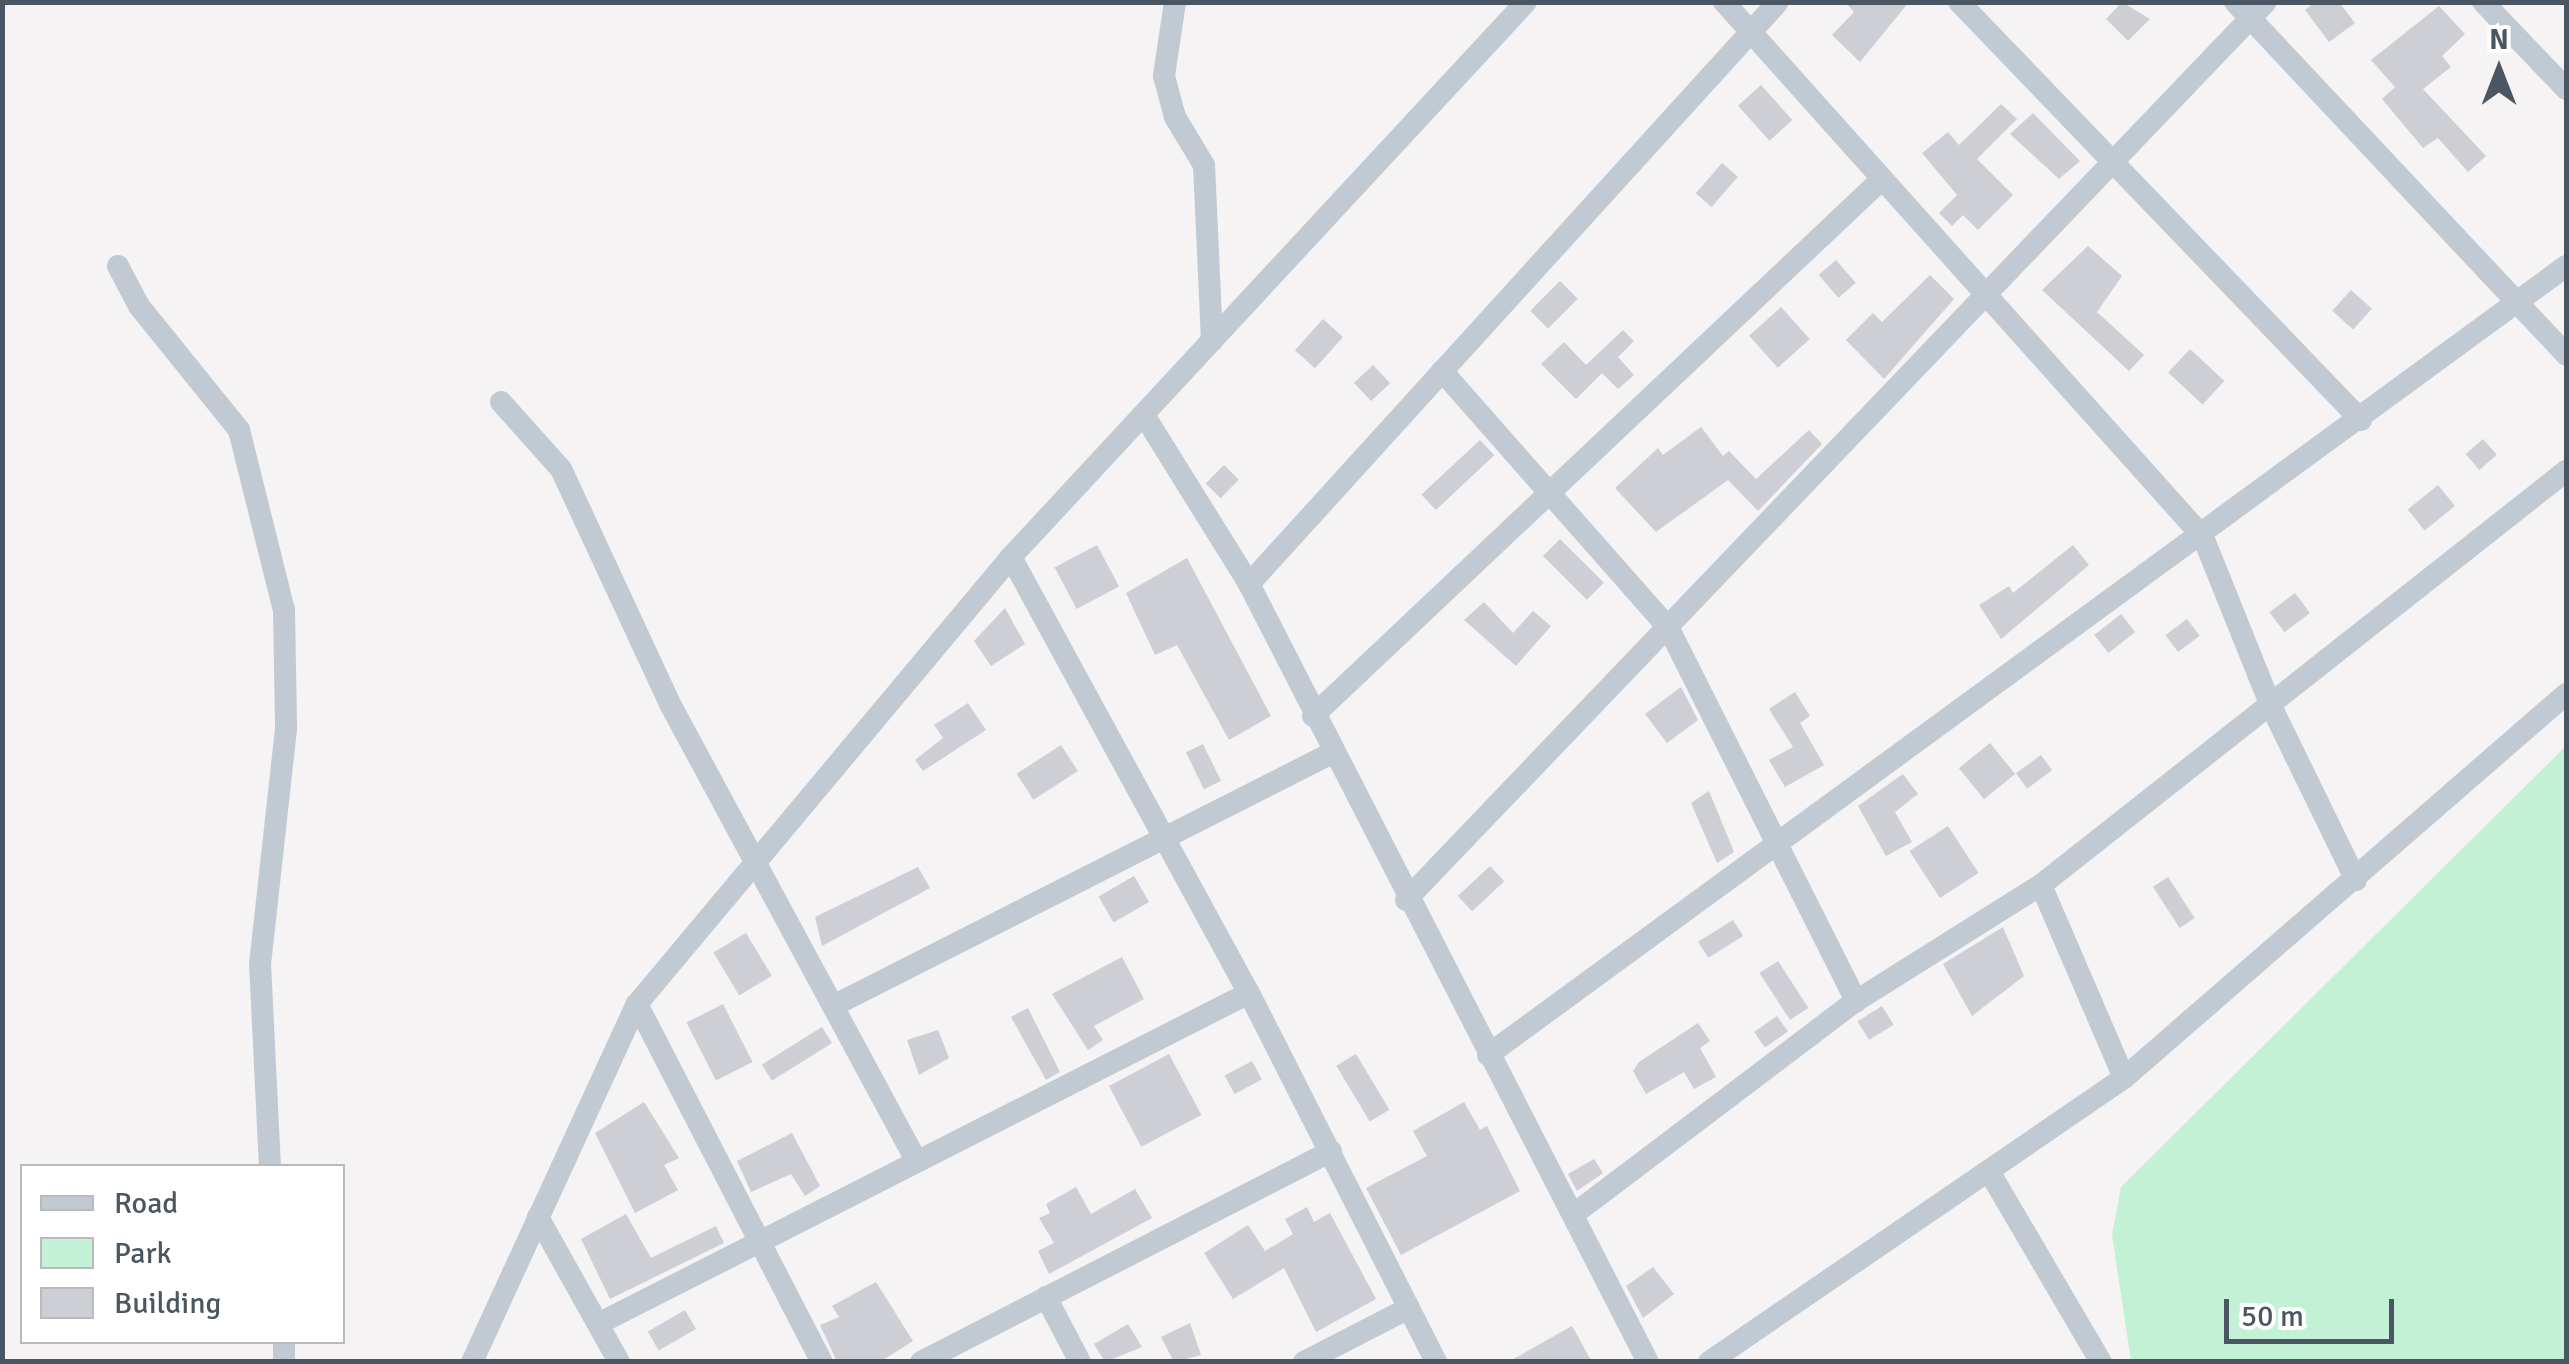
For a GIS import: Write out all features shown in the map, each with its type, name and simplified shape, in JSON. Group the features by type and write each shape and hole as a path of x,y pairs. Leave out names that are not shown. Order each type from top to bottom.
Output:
{"street":[{"path":"1175,2 1164,76 1175,117 1204,165 1212,341"},
{"path":"472,1362 636,1004 754,857 1012,557 1526,2"},
{"path":"1724,2 2204,537 2270,704 2356,880"},
{"path":"1249,584 1778,2"},
{"path":"1959,2 2361,420"},
{"path":"2483,2 2566,89"},
{"path":"1406,900 2113,162 2250,8 2566,355"},
{"path":"1313,716 1882,179"},
{"path":"118,266 139,306 239,430 284,610 286,729 260,964 270,1164"},
{"path":"1488,1054 2204,537 2566,266"},
{"path":"1442,371 1546,496 1668,626 1775,848 1856,1001"},
{"path":"501,402 560,469 610,587 917,1162"},
{"path":"1144,415 1249,584 1406,900 1574,1214 1648,1362"},
{"path":"1574,1214 1856,1001 2041,886 2566,471"},
{"path":"1012,557 1249,992 1436,1362"},
{"path":"1708,1362 2124,1078 2566,694"},
{"path":"833,1006 1161,834 1332,752"},
{"path":"2041,886 2124,1078"},
{"path":"598,1324 1249,992"},
{"path":"636,1004 822,1362"},
{"path":"920,1362 1331,1151"},
{"path":"1990,1173 2101,1362"},
{"path":"538,1217 618,1362"},
{"path":"1046,1297 1080,1362"},
{"path":"1304,1362 1409,1308"}],"green space":[{"path":"2566,746 2566,1361 2131,1361 2112,1235 2121,1187"}],"building":[{"path":"1845,2 1909,2 1860,62 1832,35 1854,12"},
{"path":"2122,2 2150,19 2128,41 2106,19"},
{"path":"2315,2 2339,2 2355,23 2329,42 2305,10"},
{"path":"2439,6 2465,34 2442,56 2451,67 2423,89 2486,156 2468,172 2438,138 2423,148 2382,99 2395,87 2371,60"},
{"path":"1761,85 1792,120 1769,141 1738,106"},
{"path":"2001,104 2017,119 1977,159 2013,195 1978,230 1963,215 1952,226 1939,213 1957,195 1922,153 1948,132 1959,145"},
{"path":"2033,113 2080,161 2059,179 2010,134"},
{"path":"1722,163 1738,177 1712,207 1696,193"},
{"path":"2088,246 2122,276 2097,312 2144,355 2129,371 2042,290"},
{"path":"1836,260 1856,283 1838,298 1819,275"},
{"path":"1930,275 1954,299 1884,379 1846,340 1873,313 1882,322"},
{"path":"1560,281 1578,299 1548,328 1530,311"},
{"path":"2351,290 2372,309 2353,330 2332,311"},
{"path":"1781,307 1810,339 1778,368 1749,336"},
{"path":"1323,319 1343,337 1315,368 1295,350"},
{"path":"1623,330 1634,341 1618,357 1634,375 1618,389 1602,373 1576,399 1541,364 1564,342 1586,365"},
{"path":"2190,349 2224,381 2203,404 2168,372"},
{"path":"1373,365 1390,383 1371,401 1354,383"},
{"path":"1701,427 1723,456 1729,451 1756,479 1809,430 1822,444 1758,511 1728,480 1656,532 1615,488 1658,448 1663,455"},
{"path":"2483,439 2497,455 2479,470 2466,454"},
{"path":"1480,440 1494,455 1436,510 1421,495"},
{"path":"1224,465 1239,480 1220,498 1206,483"},
{"path":"2438,485 2455,506 2425,531 2408,510"},
{"path":"1560,539 1604,583 1587,600 1543,556"},
{"path":"1097,545 1119,586 1077,609 1055,568"},
{"path":"2073,545 2089,565 2001,639 1979,605 2009,586 2013,593"},
{"path":"1187,558 1271,716 1229,740 1177,645 1155,655 1126,593"},
{"path":"2295,593 2310,613 2284,632 2269,612"},
{"path":"1484,602 1513,633 1533,611 1551,626 1516,666 1464,620"},
{"path":"1005,608 1025,644 991,666 974,641"},
{"path":"2121,614 2135,632 2108,653 2094,635"},
{"path":"2187,619 2200,636 2178,652 2165,635"},
{"path":"1681,687 1698,720 1667,743 1645,714"},
{"path":"1795,692 1810,716 1800,723 1824,765 1785,787 1769,760 1793,747 1769,709"},
{"path":"968,703 986,730 923,771 915,760 943,738 934,725"},
{"path":"1990,743 2015,774 1984,799 1959,768"},
{"path":"1203,744 1221,781 1204,789 1186,752"},
{"path":"1061,745 1078,771 1033,800 1017,774"},
{"path":"2041,755 2052,770 2027,789 2016,773"},
{"path":"1903,774 1918,794 1895,812 1912,842 1886,856 1858,806"},
{"path":"1709,791 1734,852 1717,863 1691,803"},
{"path":"1948,826 1978,873 1940,898 1909,851"},
{"path":"1490,866 1504,881 1472,911 1458,896"},
{"path":"918,867 930,888 822,946 815,917"},
{"path":"1134,876 1149,902 1113,922 1098,897"},
{"path":"2168,877 2195,918 2180,928 2153,887"},
{"path":"1733,920 1743,936 1708,958 1698,942"},
{"path":"2003,927 2024,976 1972,1016 1943,964"},
{"path":"746,933 772,976 739,995 713,953"},
{"path":"1122,957 1144,999 1094,1026 1103,1040 1088,1050 1052,994"},
{"path":"1778,961 1808,1008 1790,1020 1760,973"},
{"path":"723,1004 753,1062 716,1081 686,1023"},
{"path":"1882,1006 1894,1025 1869,1040 1857,1021"},
{"path":"1028,1008 1060,1072 1046,1080 1011,1017"},
{"path":"1777,1016 1788,1032 1765,1048 1754,1032"},
{"path":"1698,1023 1710,1041 1700,1048 1716,1077 1694,1089 1684,1072 1646,1094 1633,1071 1639,1062"},
{"path":"822,1027 832,1043 772,1081 762,1065"},
{"path":"938,1030 949,1058 919,1075 907,1040"},
{"path":"1169,1054 1201,1115 1141,1147 1109,1086"},
{"path":"1356,1054 1389,1110 1370,1122 1336,1066"},
{"path":"1252,1061 1262,1080 1234,1094 1225,1076"},
{"path":"644,1102 679,1158 664,1165 678,1190 635,1213 595,1133"},
{"path":"1464,1102 1480,1130 1487,1126 1520,1191 1401,1255 1366,1188 1427,1156 1413,1131"},
{"path":"792,1133 820,1186 805,1196 791,1174 751,1192 737,1161"},
{"path":"1594,1159 1603,1173 1577,1191 1568,1174"},
{"path":"1076,1187 1091,1214 1135,1189 1152,1218 1049,1274 1038,1251 1054,1243 1039,1218 1050,1213 1046,1204"},
{"path":"1307,1207 1314,1222 1330,1213 1376,1299 1316,1332 1284,1268 1233,1299 1204,1253 1248,1225 1265,1251 1293,1234 1285,1219"},
{"path":"626,1214 651,1258 716,1226 724,1243 610,1299 581,1239"},
{"path":"1653,1267 1674,1294 1643,1318 1626,1286"},
{"path":"876,1282 913,1341 880,1362 837,1362 820,1325 839,1317 832,1306"},
{"path":"685,1310 696,1329 659,1351 648,1332"},
{"path":"1190,1323 1201,1355 1174,1362 1161,1337"},
{"path":"1128,1324 1142,1347 1105,1362 1094,1344"},
{"path":"1572,1326 1592,1362 1508,1362"}]}
